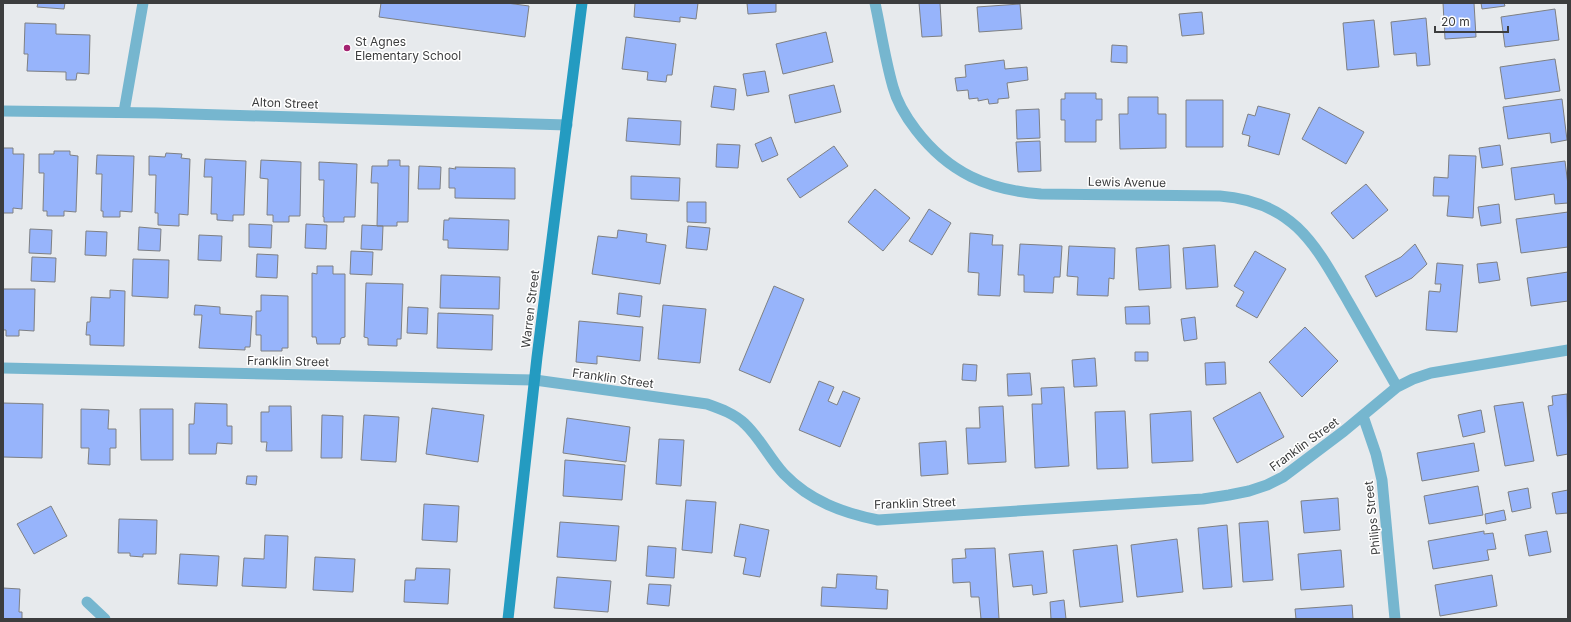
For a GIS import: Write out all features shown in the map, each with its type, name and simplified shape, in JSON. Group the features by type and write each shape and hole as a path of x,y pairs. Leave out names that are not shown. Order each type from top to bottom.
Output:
{"main road":[{"name":"Warren Street","path":"508,619 535,380 582,3"}],"street":[{"path":"124,112 143,3"},
{"name":"Lewis Avenue","path":"875,3 893,87 900,105 906,116 925,141 947,163 965,174 987,184 1019,192 1041,194 1238,197 1264,206 1285,217 1295,225 1304,233 1321,255 1397,387"},
{"name":"Alton Street","path":"3,111 124,112 567,125"},
{"name":"Franklin Street","path":"3,368 535,380 707,404 737,417 745,423 784,474 809,495 823,503 851,514 878,520 1203,499 1229,496 1267,485 1283,477 1363,416 1397,387 1413,379 1431,373 1568,350"},
{"name":"Philips Street","path":"1363,416 1376,454 1382,480 1395,619"},
{"path":"87,602 105,619"}],"building":[{"path":"38,3 65,3 64,9 37,7"},
{"path":"381,3 507,3 529,6 525,37 379,17"},
{"path":"635,3 698,3 696,19 680,17 680,22 634,17"},
{"path":"747,3 776,3 776,12 748,14"},
{"path":"919,3 940,3 942,36 922,37"},
{"path":"1443,3 1474,3 1476,37 1445,39"},
{"path":"1481,3 1504,3 1505,6 1482,9"},
{"path":"1020,4 1022,29 979,32 977,7"},
{"path":"1555,9 1559,40 1505,47 1501,17"},
{"path":"1202,12 1204,34 1182,36 1179,14"},
{"path":"1426,18 1430,65 1417,66 1416,53 1394,55 1391,22"},
{"path":"1374,20 1379,67 1347,70 1343,23"},
{"path":"25,23 56,24 56,34 90,35 89,74 77,73 76,80 66,80 66,72 27,71 28,54 24,54"},
{"path":"826,32 833,62 783,74 776,44"},
{"path":"626,37 676,44 672,75 667,75 666,82 647,80 648,72 622,69"},
{"path":"1112,45 1127,46 1127,63 1111,62"},
{"path":"1555,59 1560,91 1505,99 1500,67"},
{"path":"1004,60 1005,69 1027,67 1028,80 1007,83 1009,98 998,99 998,103 989,104 988,99 978,101 978,98 969,99 968,90 957,91 955,78 966,77 965,65"},
{"path":"765,71 769,92 747,96 743,74"},
{"path":"834,85 841,112 795,123 789,95"},
{"path":"714,86 736,89 734,110 711,107"},
{"path":"1065,93 1096,93 1096,99 1102,99 1102,120 1096,120 1096,142 1065,142 1065,120 1061,120 1061,99 1065,99"},
{"path":"1128,97 1158,97 1158,114 1166,114 1166,148 1120,149 1119,114 1128,114"},
{"path":"1562,99 1567,140 1551,143 1550,133 1508,139 1503,107"},
{"path":"1186,100 1223,100 1223,147 1186,147"},
{"path":"1258,106 1290,114 1279,155 1248,146 1250,136 1242,134 1248,114 1255,116"},
{"path":"1319,107 1364,132 1346,164 1302,139"},
{"path":"1039,109 1040,138 1017,139 1016,110"},
{"path":"628,118 681,121 680,145 626,141"},
{"path":"771,137 778,155 762,162 755,144"},
{"path":"1040,141 1041,171 1018,172 1016,142"},
{"path":"717,144 740,145 738,168 716,167"},
{"path":"1500,145 1503,165 1482,168 1479,148"},
{"path":"834,146 848,166 800,198 787,179"},
{"path":"3,148 13,148 13,154 24,154 22,209 13,208 13,213 3,213"},
{"path":"54,151 70,151 70,155 78,156 76,212 64,211 64,216 47,216 47,211 43,211 44,173 39,173 39,154 54,154"},
{"path":"166,153 182,154 181,158 190,159 188,215 179,214 179,226 158,225 158,213 155,213 156,175 149,175 149,156 165,157"},
{"path":"97,155 134,156 132,212 120,211 120,217 103,217 103,211 101,211 102,174 96,174"},
{"path":"1449,155 1476,156 1473,218 1447,216 1449,196 1433,196 1434,177 1448,178"},
{"path":"205,159 246,161 244,215 233,215 233,221 217,220 217,214 211,214 212,177 204,177"},
{"path":"261,160 301,162 300,216 289,216 289,222 273,222 273,215 267,215 268,179 260,178"},
{"path":"388,160 400,160 400,166 409,166 408,222 397,222 397,226 377,226 378,183 371,183 372,166 388,166"},
{"path":"1565,161 1568,185 1568,203 1555,204 1554,194 1515,200 1511,168"},
{"path":"319,162 357,164 355,217 344,217 344,222 324,222 324,180 319,180"},
{"path":"419,166 441,167 440,189 418,189"},
{"path":"455,167 515,168 515,199 455,198 455,188 449,188 449,168 456,169"},
{"path":"631,176 680,178 679,201 631,199"},
{"path":"1366,184 1388,210 1353,239 1331,213"},
{"path":"875,189 910,218 883,251 848,222"},
{"path":"687,202 706,202 706,223 687,222"},
{"path":"1499,204 1501,223 1481,226 1478,207"},
{"path":"929,209 951,223 932,255 909,241"},
{"path":"1568,212 1568,247 1521,253 1516,219"},
{"path":"449,218 509,220 508,250 448,248 448,240 443,240 444,220 449,220"},
{"path":"249,224 272,225 271,248 249,247"},
{"path":"306,224 327,225 326,249 305,248"},
{"path":"362,225 383,226 382,250 361,249"},
{"path":"688,226 710,228 707,250 686,248"},
{"path":"139,227 161,229 160,251 138,250"},
{"path":"30,229 52,230 51,254 29,253"},
{"path":"618,230 647,234 646,242 666,245 660,284 592,274 598,236 617,238"},
{"path":"86,231 107,232 106,256 85,255"},
{"path":"970,233 993,235 992,245 1003,245 1000,296 978,295 979,273 968,272"},
{"path":"199,235 222,236 221,261 198,260"},
{"path":"1020,244 1062,246 1060,277 1054,277 1053,293 1024,292 1024,275 1018,275"},
{"path":"1415,244 1427,264 1412,278 1376,297 1365,276 1401,257"},
{"path":"1169,245 1171,288 1139,290 1136,248"},
{"path":"1215,245 1218,287 1186,289 1183,248"},
{"path":"1069,246 1115,248 1114,279 1109,278 1108,296 1077,295 1078,277 1067,276"},
{"path":"351,251 373,252 372,275 350,274"},
{"path":"1255,251 1286,269 1257,318 1236,306 1244,292 1234,286"},
{"path":"257,254 278,255 277,278 256,277"},
{"path":"32,257 56,258 55,282 31,281"},
{"path":"133,259 169,260 168,298 132,296"},
{"path":"1497,262 1500,280 1479,283 1477,264"},
{"path":"1437,263 1463,265 1457,332 1426,330 1429,291 1440,292 1441,284 1435,284"},
{"path":"317,266 333,266 333,274 345,274 345,337 341,338 340,344 317,344 316,337 312,337 312,273 317,274"},
{"path":"1568,272 1568,301 1531,306 1527,278"},
{"path":"441,275 500,277 499,309 440,308"},
{"path":"366,283 403,284 401,339 397,339 397,346 368,345 368,338 364,337"},
{"path":"774,286 804,299 770,383 739,370"},
{"path":"3,289 35,289 34,331 19,330 19,336 6,336 6,330 3,330"},
{"path":"110,290 125,291 124,346 90,345 90,335 86,335 87,322 90,322 91,297 110,298"},
{"path":"619,293 642,296 640,317 617,314"},
{"path":"261,295 288,296 288,348 282,348 282,351 261,351 261,335 256,335 256,311 261,311"},
{"path":"195,305 220,307 220,314 252,316 250,347 245,347 245,350 199,348 202,315 194,315"},
{"path":"663,305 706,309 700,363 658,359"},
{"path":"1149,306 1150,324 1126,324 1125,307"},
{"path":"408,307 428,308 427,334 407,333"},
{"path":"438,313 493,315 492,350 437,348"},
{"path":"1195,317 1197,339 1184,341 1181,319"},
{"path":"579,321 643,327 640,361 597,356 597,364 576,362"},
{"path":"1305,327 1338,361 1302,397 1269,362"},
{"path":"1135,352 1148,352 1148,361 1135,361"},
{"path":"1095,358 1097,386 1074,387 1072,360"},
{"path":"1225,362 1226,384 1206,385 1205,363"},
{"path":"963,364 977,365 976,381 962,380"},
{"path":"1030,373 1032,395 1008,396 1007,374"},
{"path":"819,381 834,387 828,401 837,405 843,391 860,398 840,447 799,430"},
{"path":"1064,387 1069,466 1035,468 1032,404 1042,404 1041,388"},
{"path":"1260,392 1284,437 1237,463 1213,418"},
{"path":"1567,394 1568,454 1557,456 1548,406 1553,405 1552,396"},
{"path":"1523,402 1534,461 1505,466 1494,406"},
{"path":"3,403 43,404 42,458 3,457"},
{"path":"195,403 227,404 227,426 232,426 232,444 217,443 216,454 189,454 189,424 194,424"},
{"path":"269,406 291,406 292,451 266,451 267,442 261,442 261,412 269,412"},
{"path":"1003,406 1006,462 968,464 966,428 980,428 979,407"},
{"path":"432,408 484,415 478,462 426,454"},
{"path":"81,409 109,410 108,429 116,429 116,448 110,448 110,465 88,464 89,448 81,448"},
{"path":"140,409 173,409 173,460 141,460"},
{"path":"1481,410 1485,432 1463,437 1458,415"},
{"path":"1125,411 1128,468 1097,469 1095,412"},
{"path":"1191,411 1193,461 1152,463 1150,414"},
{"path":"322,415 343,416 342,458 321,458"},
{"path":"364,415 399,417 396,462 361,460"},
{"path":"567,418 630,427 626,462 563,453"},
{"path":"659,439 684,440 681,486 656,484"},
{"path":"946,441 948,474 921,476 919,443"},
{"path":"1474,443 1479,471 1422,481 1417,453"},
{"path":"565,460 625,465 622,500 563,496"},
{"path":"247,476 257,476 256,485 246,484"},
{"path":"1478,486 1483,515 1429,524 1424,496"},
{"path":"1528,488 1531,508 1512,512 1508,492"},
{"path":"1568,490 1568,513 1556,514 1552,493"},
{"path":"1338,498 1340,530 1304,533 1301,501"},
{"path":"686,500 716,502 712,553 682,550"},
{"path":"424,504 459,506 457,542 422,540"},
{"path":"51,506 67,536 34,554 17,524"},
{"path":"1504,510 1506,520 1486,524 1485,514"},
{"path":"119,519 157,520 156,554 143,554 143,557 130,556 130,553 118,553"},
{"path":"1268,521 1273,580 1243,582 1239,523"},
{"path":"560,522 619,526 616,561 557,557"},
{"path":"740,524 769,530 760,577 743,574 746,558 734,556"},
{"path":"1227,525 1232,587 1203,589 1198,528"},
{"path":"1484,531 1484,534 1493,533 1496,549 1487,550 1489,560 1433,569 1428,541"},
{"path":"1547,531 1551,552 1529,556 1525,535"},
{"path":"265,535 288,536 286,588 242,586 244,558 264,559"},
{"path":"1177,539 1183,592 1137,597 1131,545"},
{"path":"1117,545 1123,602 1080,607 1073,550"},
{"path":"648,546 676,548 674,578 646,576"},
{"path":"995,548 999,619 981,619 979,597 971,597 970,582 953,583 952,559 966,558 965,549"},
{"path":"1341,550 1344,587 1301,590 1298,554"},
{"path":"1043,551 1047,593 1033,595 1032,585 1013,587 1009,554"},
{"path":"180,554 219,556 217,586 178,584"},
{"path":"315,557 355,559 353,592 313,590"},
{"path":"416,568 450,569 448,604 404,602 405,580 415,580"},
{"path":"837,574 877,576 876,589 888,590 887,609 821,606 822,587 836,588"},
{"path":"1492,575 1497,606 1440,616 1435,585"},
{"path":"557,577 611,581 608,612 554,608"},
{"path":"649,584 671,585 669,606 647,604"},
{"path":"3,588 20,589 19,612 22,612 22,619 3,619"},
{"path":"1064,600 1066,619 1051,619 1050,602"},
{"path":"1352,605 1353,619 1296,619 1295,609"}],"place":[{"name":"St Agnes Elementary School","path":"347,48"}]}
